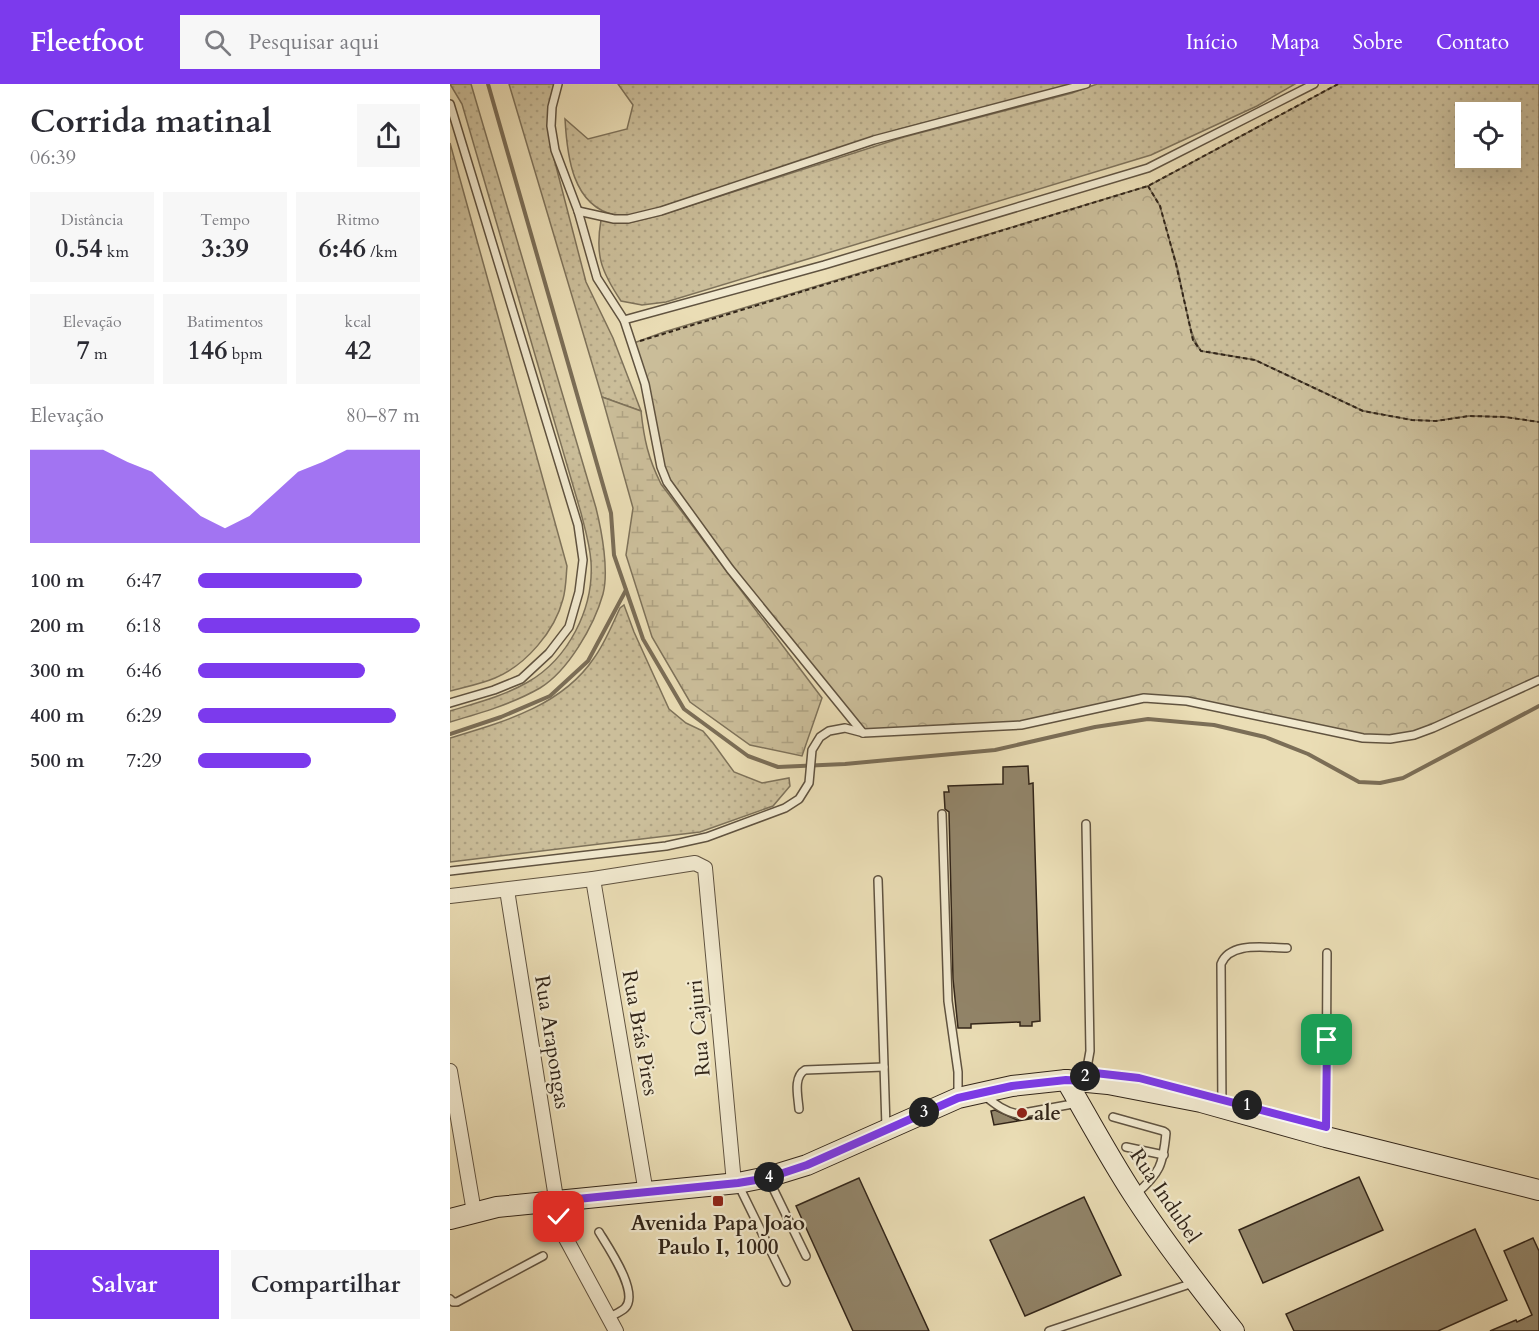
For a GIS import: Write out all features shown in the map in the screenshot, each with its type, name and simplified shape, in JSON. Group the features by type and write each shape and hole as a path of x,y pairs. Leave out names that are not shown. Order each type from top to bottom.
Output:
{"main road":[{"path":"450,1219 474,1212 557,1201 768,1178 807,1165 958,1098 1012,1086 1075,1080 1108,1084 1222,1107 1326,1137 1538,1192"},
{"name":"Rua Indubel","path":"1075,1080 1079,1103 1134,1196 1195,1282 1234,1331"}],"street":[{"name":"Rua Cajuri","path":"593,879 695,863 705,868 736,1183"},
{"path":"450,896 593,879"},
{"name":"Rua Brás Pires","path":"593,879 646,1193"},
{"name":"Rua Arapongas","path":"507,890 564,1235 616,1331"},
{"path":"450,1071 474,1212"}],"lane":[{"path":"558,84 552,108 551,126 555,150 578,211 597,278 624,320 645,384 661,467 667,482 730,569 864,733"},
{"path":"578,211 614,219 628,219 661,211 874,140 1071,90 1086,84"},
{"path":"624,320 824,265 1148,168 1314,84"},
{"path":"450,104 578,525 583,560 579,592 569,627 549,653 521,679 450,703"},
{"path":"450,871 666,846 707,837 785,808 799,799 809,783 812,750 820,737 829,731 845,728 864,733 1021,725 1144,698 1166,698 1363,738 1390,739 1414,735 1433,728 1539,680"},
{"path":"942,814 948,1001 958,1072 958,1098"},
{"path":"1075,1080 1090,1051 1086,824"},
{"path":"878,880 886,1128"},
{"path":"1222,1107 1221,964 1224,956 1240,949 1287,948"},
{"path":"1326,1137 1327,953"},
{"path":"799,1109 797,1079 805,1070 884,1067"},
{"path":"980,1092 999,1107 1010,1113 1018,1114 1079,1103"},
{"path":"1113,1117 1166,1133 1164,1155 1155,1177 1134,1196"},
{"path":"1126,1147 1164,1155"},
{"path":"768,1178 806,1256"},
{"path":"736,1183 786,1282"},
{"path":"599,1232 630,1292 626,1308 608,1318"},
{"path":"450,1299 457,1302 543,1256"},
{"path":"1049,1331 1195,1282"}],"path":[{"path":"631,344 664,332 1148,186 1338,84"},
{"path":"1148,186 1160,206 1194,340 1201,351 1256,360 1363,411 1436,422 1469,416 1505,417 1539,422"}],"green space":[{"path":"450,84 471,84 596,508 605,563 605,585 599,607 579,647 550,680 529,694 485,712 450,722 450,711 490,699 519,687 542,672 555,660 576,631 583,615 591,580 591,562 581,513 462,104"},
{"path":"509,84 554,84 549,116 551,147 586,282 613,338 641,411 602,397"},
{"path":"618,84 1075,84 900,129 661,207 621,216 601,210 589,201 581,190 570,163 565,119 588,139 627,129 633,105"},
{"path":"1097,84 1295,84 1257,106 1151,155 666,302 642,305 621,301 604,271 599,253 601,220 628,223 661,215 904,137 1072,93"},
{"path":"1338,84 1539,84 1539,423 1505,417 1469,416 1436,421 1412,420 1363,411 1255,360 1201,351 1191,332 1171,245 1148,186"},
{"path":"450,143 567,566 565,591 559,611 538,646 518,665 495,678 450,691"},
{"path":"1148,186 1160,206 1193,340 1201,351 1255,360 1363,411 1412,420 1436,421 1469,416 1505,417 1539,422 1539,680 1422,732 1376,738 1187,701 1144,698 1021,725 864,733 730,569 667,482 631,344 664,332"},
{"path":"602,397 641,411 647,448 661,484 822,698 802,756 750,745 690,702 652,637 626,555 633,508"},
{"path":"624,605 669,709 686,723 703,731 734,772 762,783 789,778 790,786 773,806 700,832 450,862 450,738 490,726 530,710 565,688 581,675 594,658 620,608"}],"building":[{"path":"1028,766 1029,784 1033,783 1040,1021 1032,1022 1032,1026 1020,1026 1020,1022 971,1024 971,1028 958,1028 953,979 949,812 945,809 944,792 949,792 948,786 1003,784 1003,767"},
{"path":"995,1110 1017,1120 1053,1113 1053,1115 994,1125 991,1111"},
{"path":"1359,1177 1383,1230 1263,1283 1239,1230"},
{"path":"859,1178 929,1331 853,1331 796,1206"},
{"path":"1084,1197 1121,1275 1025,1316 990,1240"},
{"path":"1475,1229 1507,1300 1438,1331 1294,1331 1286,1314"},
{"path":"1533,1238 1539,1251 1539,1331 1490,1331 1532,1315 1504,1251"}],"waterway":[{"path":"488,84 611,513 614,555 643,639 684,709 748,756 778,767 845,764 995,750 1095,727 1148,719 1214,725 1265,737 1308,754 1359,782 1380,783 1403,778 1539,706"},
{"path":"450,734 501,717 550,696 588,661 626,590"}],"place":[{"name":"ale","path":"1022,1113"},
{"name":"Avenida Papa João Paulo I, 1000","path":"718,1201"}],"route":[{"path":"559,1217 557,1201 768,1178 807,1165 958,1098 1012,1086 1066,1080 1084,1081 1086,1072 1139,1078 1326,1127 1327,1040"}]}
